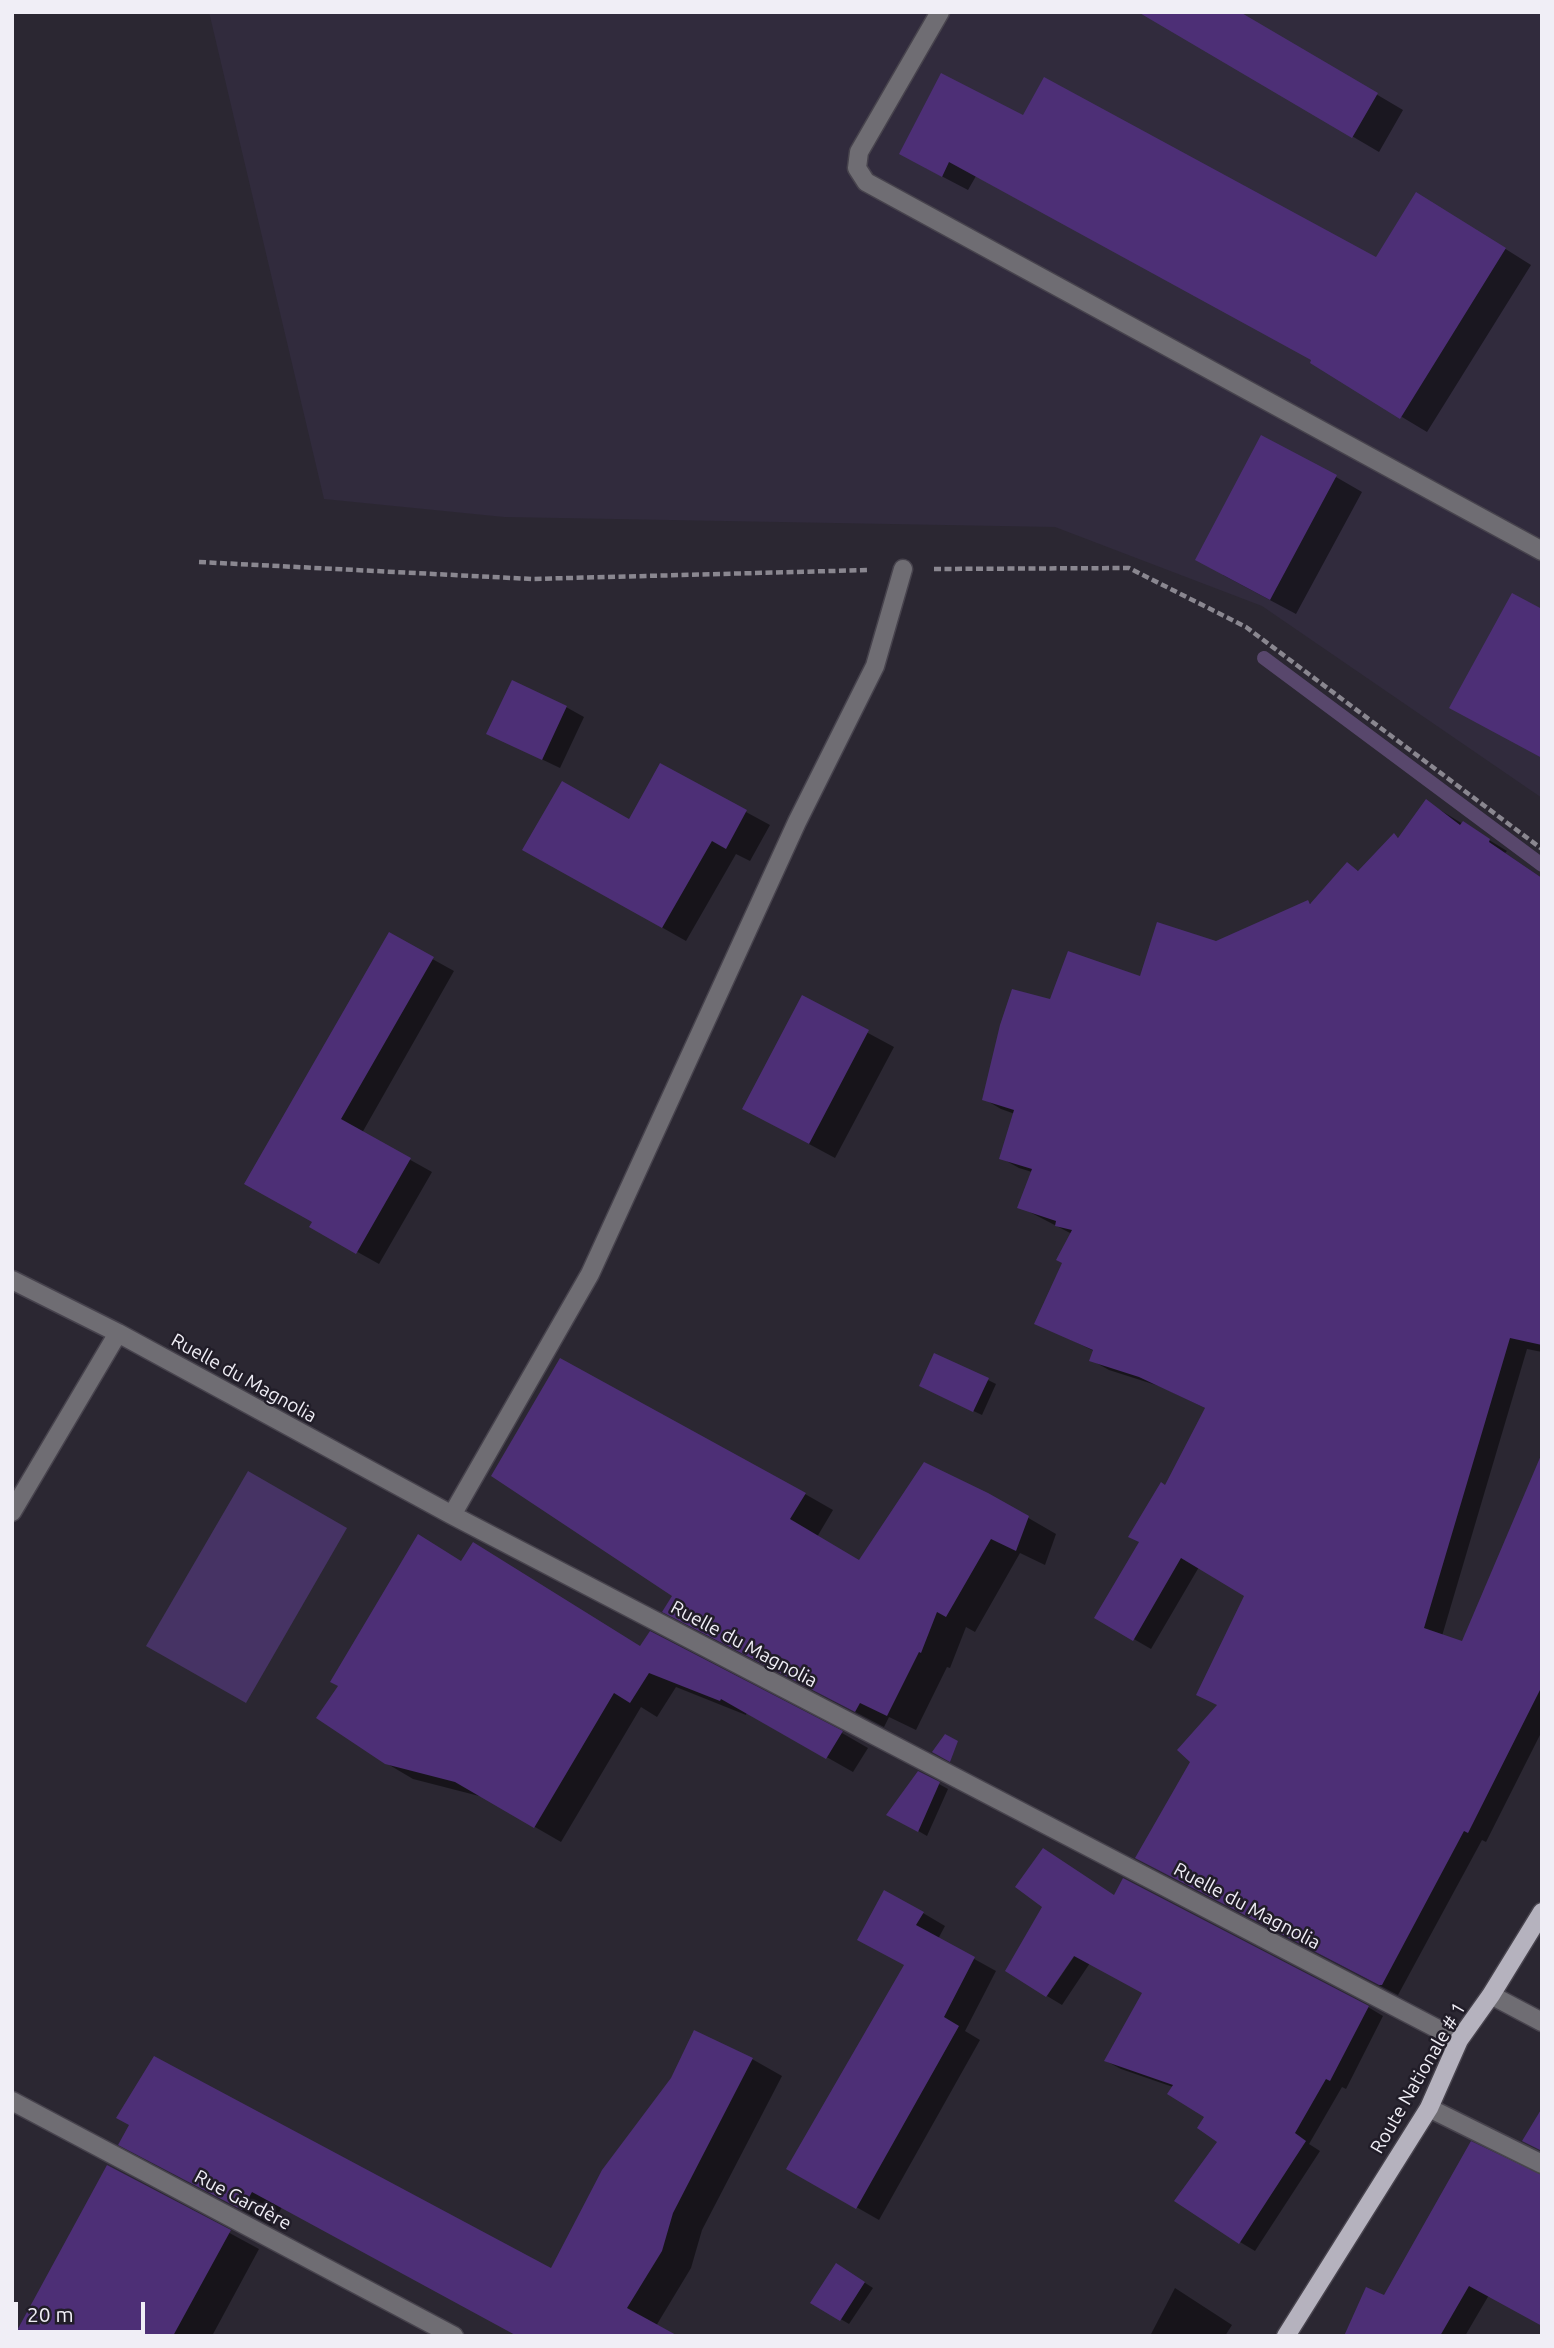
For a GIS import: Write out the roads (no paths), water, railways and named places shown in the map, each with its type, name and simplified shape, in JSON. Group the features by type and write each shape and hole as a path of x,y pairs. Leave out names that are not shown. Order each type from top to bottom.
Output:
{"main road":[{"name":"Route Nationale # 1","path":"1286,2336 1429,2108 1459,2040 1491,1995 1542,1912"}],"street":[{"path":"940,12 859,152 857,168 866,182 1542,551"},
{"path":"452,1515 590,1274 797,822 875,666 903,569"},
{"name":"Ruelle du Magnolia","path":"12,1280 118,1333 452,1515 1459,2040"},
{"path":"12,1512 118,1333"},
{"path":"1491,1995 1542,2022"},
{"name":"Rue Gardère","path":"12,2101 454,2336"},
{"path":"1429,2108 1542,2164"}],"waterway":[{"path":"1264,658 1542,865"}]}
